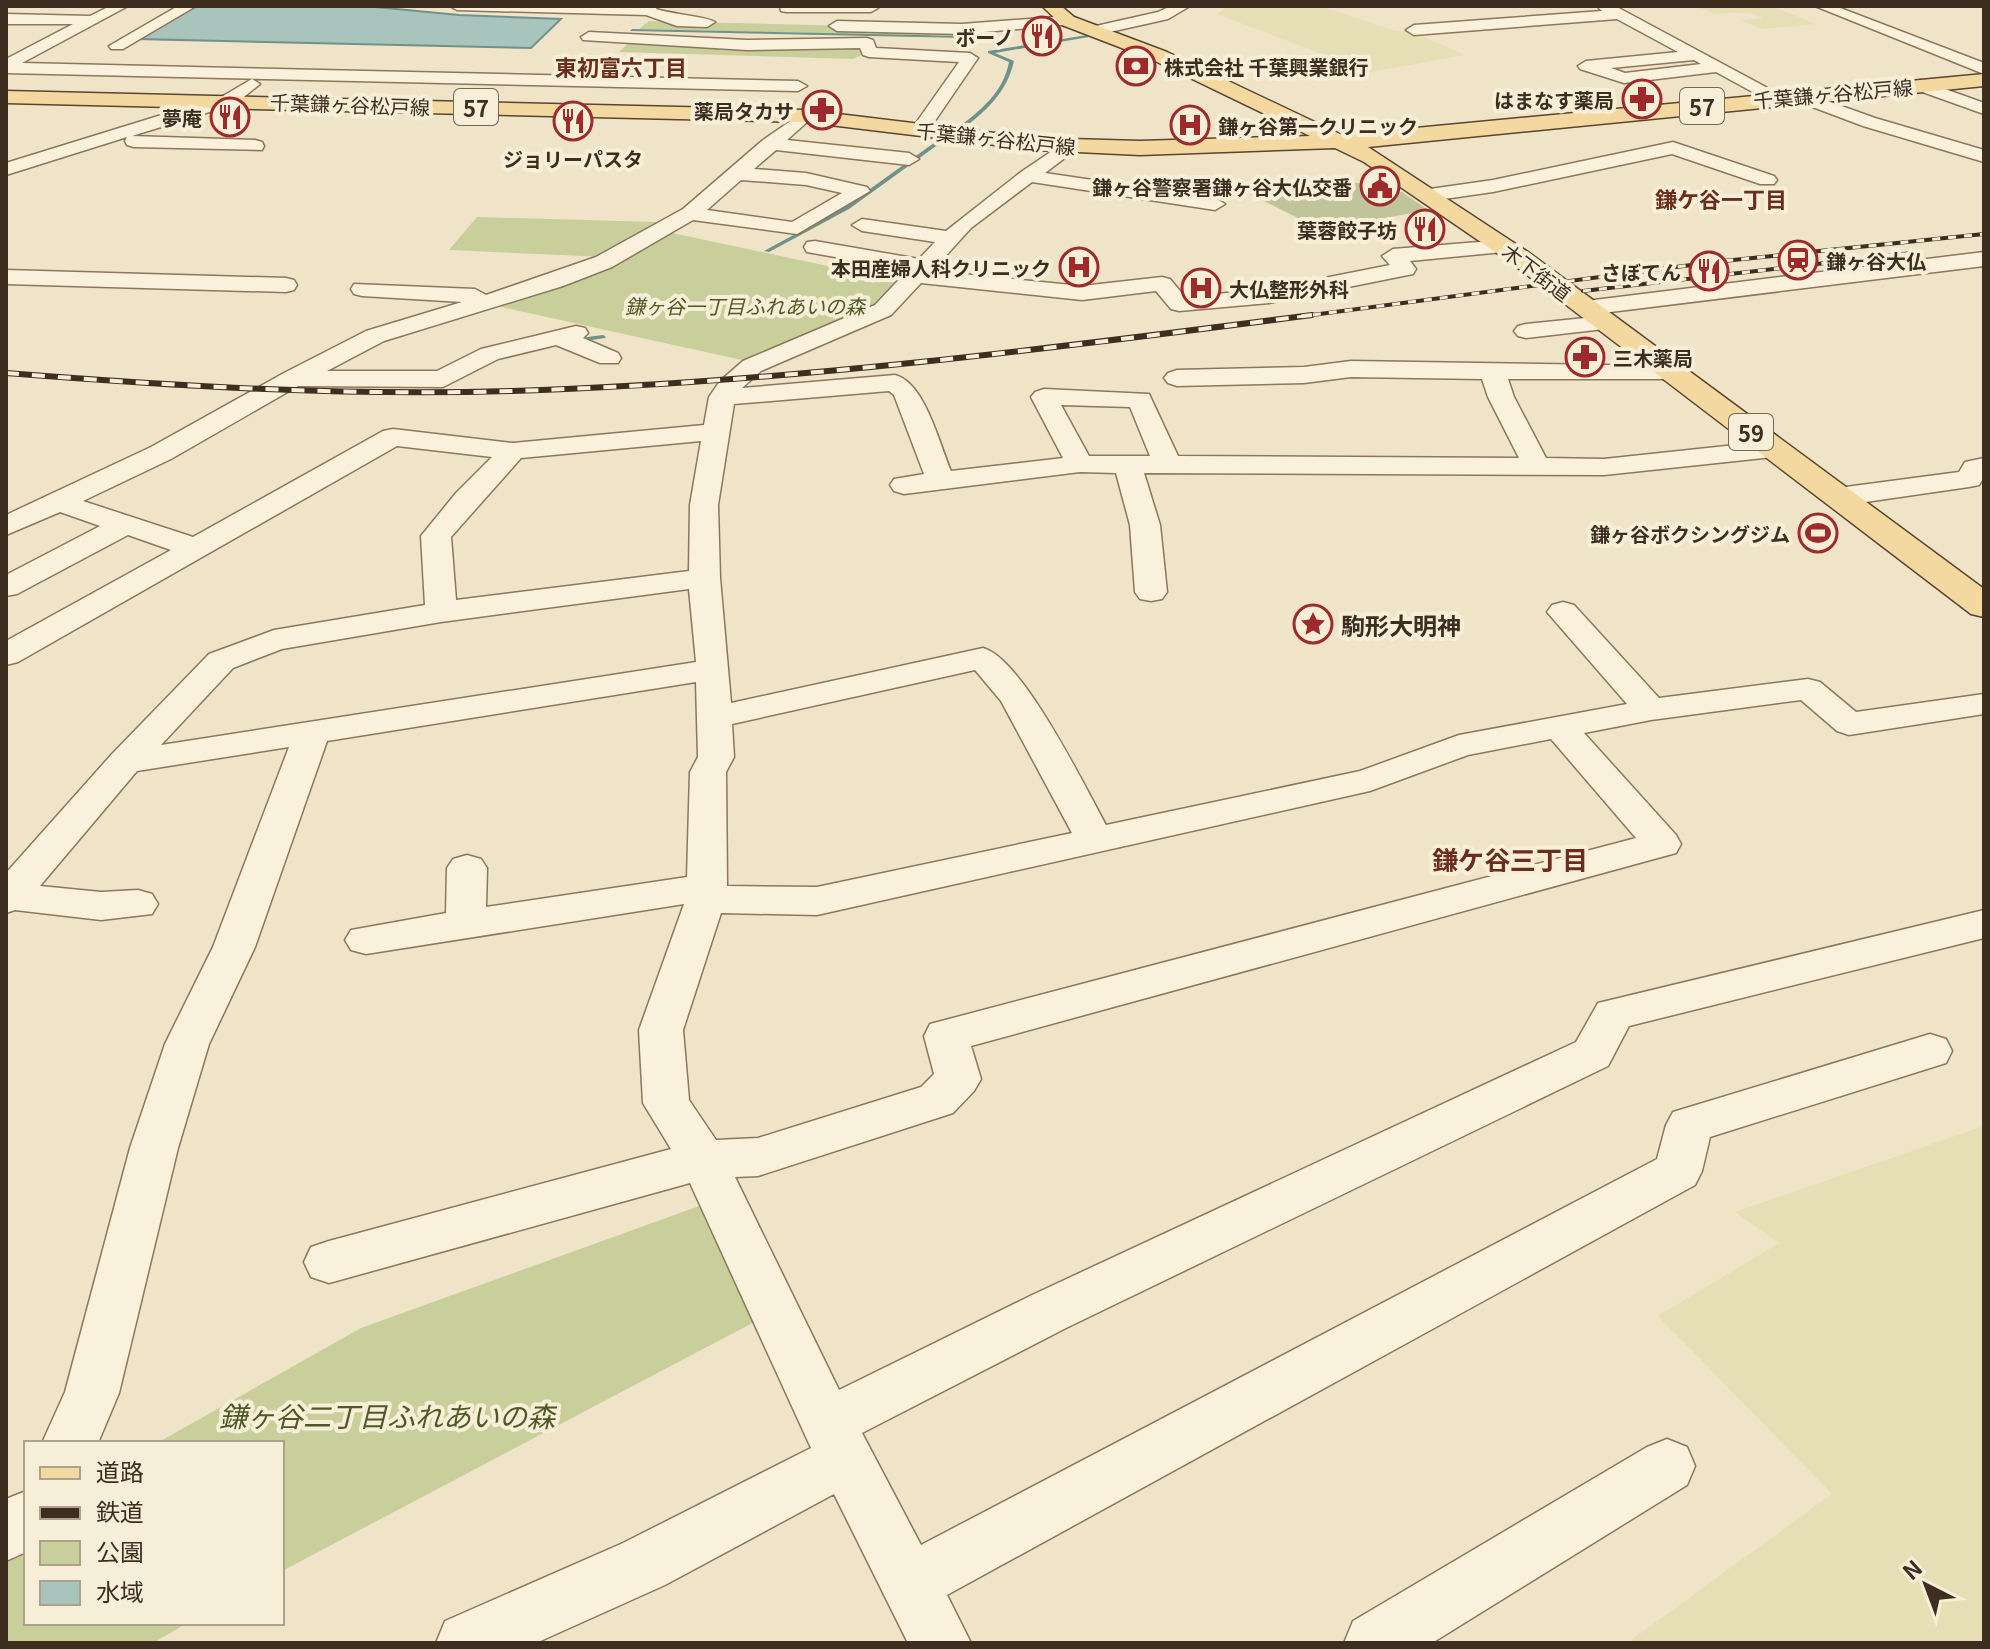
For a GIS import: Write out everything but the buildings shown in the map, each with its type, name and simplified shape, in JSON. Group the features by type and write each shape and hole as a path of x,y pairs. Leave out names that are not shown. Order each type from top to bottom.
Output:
{"main road":[{"name":"木下街道","path":"1063,13 1086,39 1121,41 1342,141 1430,195 1503,246 1984,606"},
{"name":"千葉鎌ヶ谷松戸線","path":"6,97 805,116 1067,147 1140,148 1342,141 1984,80"}],"street":[{"path":"11,21 47,6"},
{"path":"6,67 121,6"},
{"path":"102,46 189,6"},
{"path":"457,6 649,8 677,21 719,19"},
{"path":"1023,6 1063,13"},
{"path":"1086,39 1163,16 1183,6"},
{"path":"1822,6 1984,69"},
{"path":"786,8 893,8"},
{"path":"1414,30 1611,10 1777,98"},
{"path":"813,26 962,29 1063,13"},
{"path":"11,21 94,20"},
{"path":"589,37 630,36 747,45 867,43 869,52 970,58 920,130"},
{"path":"607,56 630,36"},
{"path":"46,45 147,46"},
{"path":"1697,55 1586,66 1624,78 1720,67"},
{"path":"638,57 806,73"},
{"path":"6,169 229,100 288,58"},
{"path":"505,108 549,63"},
{"path":"6,67 532,79 806,73"},
{"path":"780,116 806,73"},
{"path":"1920,85 1984,109"},
{"path":"1808,99 1869,122 1984,156"},
{"path":"6,526 161,453 293,378 375,336 604,262 690,213 805,116"},
{"path":"106,140 255,146"},
{"path":"770,144 909,159"},
{"path":"940,1643 836,1441 703,1160 666,1103 661,1030 707,893 708,772 716,757 713,669 704,578 704,505 722,397 729,386 752,366 883,310 950,238 1067,147"},
{"path":"1430,195 1493,186 1673,148 1767,180"},
{"path":"690,213 797,228 860,191 806,179 739,174"},
{"path":"1028,176 1215,204"},
{"path":"862,225 950,238"},
{"path":"815,247 919,271 1082,293 1162,284 1179,304 1269,296 1405,269 1393,256 1503,246"},
{"path":"1526,331 1595,315 1984,259"},
{"path":"6,277 286,285"},
{"path":"362,289 498,298"},
{"path":"293,378 443,379 455,369 493,354 568,335 609,358"},
{"path":"1177,378 1333,369 1672,374"},
{"path":"1493,372 1501,397 1537,467"},
{"path":"722,397 895,383 906,392 940,480"},
{"path":"1080,464 1044,397 1140,399 1167,464"},
{"path":"6,655 393,437 513,451 716,432"},
{"path":"904,485 1080,464 1604,467 1773,449"},
{"path":"441,612 436,536 466,499 513,451"},
{"path":"1127,464 1145,525 1151,592"},
{"path":"1838,497 1969,479 1975,468 1984,466"},
{"path":"6,508 48,505 196,548"},
{"path":"6,587 124,525"},
{"path":"7,898 125,762 221,661 274,640 441,612 704,578"},
{"path":"1563,612 1651,710"},
{"path":"713,718 983,658 1016,697 1095,839"},
{"path":"125,762 713,669"},
{"path":"366,940 466,923 707,893 817,901 1370,780 1459,746 1651,710 1808,689 1849,724 1984,704"},
{"path":"329,1262 703,1160 758,1157 937,1100 958,1079 946,1036 1662,844 1560,728"},
{"path":"71,1441 92,1393 154,1148 187,1044 234,947 312,732"},
{"path":"466,923 467,868"},
{"path":"7,898 101,906 138,904"},
{"path":"467,1643 644,1564 836,1441 1048,1312 1592,1054 1613,1014 1984,924"},
{"path":"911,1582 1678,1171 1689,1125 1930,1051"},
{"path":"1375,1643 1667,1466"}],"shaded area":[{"path":"1229,6 1321,6 1396,31 1408,30 1465,55 1371,72 1359,67 1326,72 1302,63 1330,57 1217,14"},
{"path":"1696,6 1772,6 1816,24 1761,29 1741,20 1763,18 1749,12 1714,14"},
{"path":"1984,1126 1984,1643 1627,1643 1832,1494 1658,1316 1779,1243 1735,1212"}],"green space":[{"path":"649,21 934,28 929,36 639,29"},
{"path":"629,43 863,45 862,55 853,59 619,52"},
{"path":"1325,179 1366,184 1375,190 1402,192 1428,210 1380,219 1390,228 1326,232 1250,194 1268,183"},
{"path":"477,217 656,222 661,225 605,257 449,250"},
{"name":"鎌ヶ谷一丁目ふれあいの森","path":"663,231 903,282 878,308 751,362 487,304"},
{"name":"鎌ヶ谷二丁目ふれあいの森","path":"702,1205 760,1319 284,1570 284,1441 161,1441 361,1328"},
{"path":"24,1540 24,1625 184,1625 153,1643 6,1643 6,1554"}],"water":[{"path":"197,6 365,6 459,15 561,19 531,48 138,39"}],"waterway":[{"path":"632,30 966,37"},
{"path":"958,130 992,101 1010,72 1012,61 990,52 1087,36"},
{"path":"767,251 847,208 940,141"},
{"path":"572,341 603,337"}],"railway":[{"path":"1297,317 1714,262 1984,234"},
{"path":"1583,291 1912,253"},
{"path":"6,373 322,391 449,392 612,387 913,363 1312,315"}],"place":[{"name":"ボーノ","path":"1042,36"},
{"name":"株式会社 千葉興業銀行","path":"1136,66"},
{"name":"はまなす薬局","path":"1642,99"},
{"name":"薬局タカサ","path":"822,110"},
{"name":"夢庵","path":"230,117"},
{"name":"ジョリーパスタ","path":"573,121"},
{"name":"鎌ヶ谷第一クリニック","path":"1190,125"},
{"name":"鎌ヶ谷警察署鎌ヶ谷大仏交番","path":"1380,186"},
{"name":"葉蓉餃子坊","path":"1425,229"},
{"name":"鎌ヶ谷大仏","path":"1798,260"},
{"name":"本田産婦人科クリニック","path":"1079,267"},
{"name":"さぼてん","path":"1709,271"},
{"name":"大仏整形外科","path":"1201,288"},
{"name":"三木薬局","path":"1585,357"},
{"name":"鎌ヶ谷ボクシングジム","path":"1818,533"},
{"name":"駒形大明神","path":"1313,624"}],"district":[{"name":"東初富六丁目","path":"621,66"},
{"name":"鎌ケ谷一丁目","path":"1721,198"},
{"name":"鎌ケ谷三丁目","path":"1510,858"}]}
